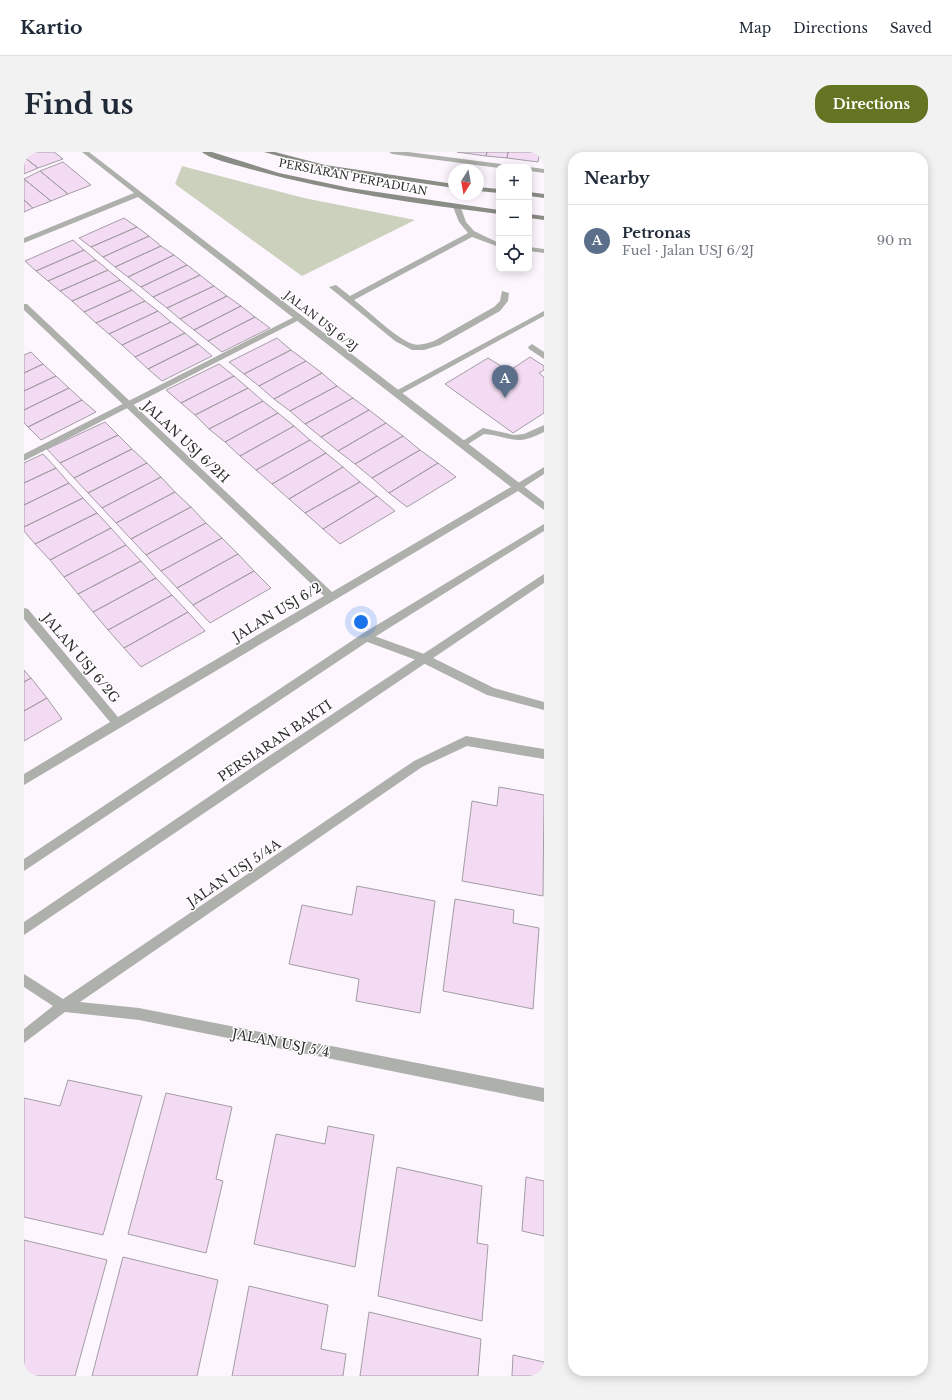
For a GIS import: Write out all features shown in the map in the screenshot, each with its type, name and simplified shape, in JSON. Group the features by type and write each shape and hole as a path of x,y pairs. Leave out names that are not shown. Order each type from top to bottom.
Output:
{"main road":[{"name":"PERSIARAN PERPADUAN","path":"205,152 260,170 316,184 405,200 496,212"},
{"name":"PERSIARAN PERPADUAN","path":"267,152 325,167 448,185"},
{"path":"484,190 496,191"},
{"path":"532,194 544,196"},
{"path":"532,216 544,218"}],"street":[{"name":"JALAN USJ 6/2J","path":"85,152 544,507"},
{"path":"392,152 496,165"},
{"path":"532,169 544,171 544,165"},
{"path":"24,240 139,194"},
{"path":"457,207 460,220 472,234 482,240 496,244"},
{"path":"349,300 472,234"},
{"path":"532,249 544,251"},
{"path":"333,287 398,339 412,347 437,343 497,309 504,301 505,293"},
{"name":"JALAN USJ 6/2H","path":"24,306 330,597"},
{"path":"396,393 544,313"},
{"path":"24,458 299,318"},
{"path":"532,347 544,356"},
{"path":"462,444 483,431 514,438 526,437 544,428"},
{"name":"JALAN USJ 6/2","path":"24,780 330,597 518,487 544,470"},
{"path":"24,866 366,637 544,527"},
{"name":"PERSIARAN BAKTI","path":"24,929 266,763 544,578"},
{"name":"JALAN USJ 6/2G","path":"24,612 118,723"},
{"path":"366,637 423,658 491,692 544,706"},
{"name":"JALAN USJ 5/4A","path":"24,1037 63,1006 418,764 466,741 544,754"},
{"name":"JALAN USJ 5/4","path":"24,980 63,1006 138,1014 544,1095"}],"green space":[{"path":"182,166 304,198 415,220 302,276 175,184"}],"building":[{"path":"24,152 54,152 63,159 38,168 24,157"},
{"path":"457,152 487,152 486,156"},
{"path":"487,152 508,152 507,158 486,156"},
{"path":"508,152 540,152 538,162 507,158"},
{"path":"24,157 38,168 24,174"},
{"path":"63,162 91,185 68,194 40,171"},
{"path":"40,171 68,194 51,201 24,179"},
{"path":"24,179 51,201 33,208 24,200"},
{"path":"24,200 33,208 24,212"},
{"path":"124,218 137,227 91,247 79,238"},
{"path":"137,227 149,236 103,257 91,247"},
{"path":"149,236 161,246 115,267 103,257"},
{"path":"73,240 84,250 36,271 25,261"},
{"path":"161,246 174,255 128,277 115,267"},
{"path":"84,250 96,260 48,281 36,271"},
{"path":"174,255 187,265 141,287 128,277"},
{"path":"96,260 108,270 60,291 48,281"},
{"path":"187,265 200,275 153,297 141,287"},
{"path":"108,270 120,280 72,301 60,291"},
{"path":"200,275 214,286 167,308 153,297"},
{"path":"120,280 132,290 84,312 72,301"},
{"path":"214,286 227,296 180,319 167,308"},
{"path":"132,290 145,301 96,323 84,312"},
{"path":"227,296 241,306 194,330 180,319"},
{"path":"145,301 158,311 109,334 96,323"},
{"path":"241,306 255,317 208,341 194,330"},
{"path":"158,311 171,322 122,345 109,334"},
{"path":"255,317 270,328 222,352 208,341"},
{"path":"171,322 185,333 135,357 122,345"},
{"path":"185,333 198,344 148,369 135,357"},
{"path":"277,338 291,350 244,374 229,362"},
{"path":"198,344 212,356 162,381 148,369"},
{"path":"291,350 306,361 259,386 244,374"},
{"path":"31,352 43,364 24,373 24,355"},
{"path":"530,357 544,366 544,370 539,373 544,377 544,413 513,433 445,384 488,358 509,371"},
{"path":"306,361 322,373 274,399 259,386"},
{"path":"43,364 56,376 24,391 24,373"},
{"path":"219,364 234,376 181,403 166,390"},
{"path":"322,373 337,386 290,411 274,399"},
{"path":"56,376 69,388 24,410 24,391"},
{"path":"234,376 248,388 195,415 181,403"},
{"path":"337,386 353,398 305,424 290,411"},
{"path":"69,388 82,400 28,427 24,423 24,410"},
{"path":"248,388 263,401 209,429 195,415"},
{"path":"353,398 369,410 321,437 305,424"},
{"path":"82,400 96,412 41,440 28,427"},
{"path":"263,401 278,413 225,442 209,429"},
{"path":"369,410 386,423 338,451 321,437"},
{"path":"278,413 294,426 240,456 225,442"},
{"path":"105,422 118,435 60,463 47,449"},
{"path":"386,423 403,436 355,464 338,451"},
{"path":"294,426 310,440 256,470 240,456"},
{"path":"118,435 132,449 74,478 60,463"},
{"path":"403,436 420,450 372,478 355,464"},
{"path":"310,440 326,453 272,484 256,470"},
{"path":"132,449 147,463 88,493 74,478"},
{"path":"420,450 438,463 389,493 372,478"},
{"path":"326,453 343,467 289,499 272,484"},
{"path":"43,454 56,468 24,483 24,463"},
{"path":"147,463 161,477 102,508 88,493"},
{"path":"438,463 456,477 407,507 389,493"},
{"path":"343,467 360,482 305,513 289,499"},
{"path":"56,468 69,483 24,505 24,483"},
{"path":"161,477 175,492 116,523 102,508"},
{"path":"360,482 377,496 323,529 305,513"},
{"path":"69,483 83,498 24,527 24,505"},
{"path":"175,492 191,507 131,539 116,523"},
{"path":"377,496 395,511 340,544 323,529"},
{"path":"83,498 97,513 35,544 24,531 24,527"},
{"path":"191,507 206,523 146,555 131,539"},
{"path":"97,513 111,528 50,560 35,544"},
{"path":"206,523 222,538 161,571 146,555"},
{"path":"111,528 126,545 64,577 50,560"},
{"path":"222,538 238,554 177,588 161,571"},
{"path":"126,545 141,561 78,594 64,577"},
{"path":"238,554 254,571 193,605 177,588"},
{"path":"141,561 156,578 93,612 78,594"},
{"path":"254,571 271,588 210,623 193,605"},
{"path":"156,578 172,595 108,630 93,612"},
{"path":"172,595 188,612 124,648 108,630"},
{"path":"188,612 205,631 141,667 124,648"},
{"path":"24,670 31,678 24,682"},
{"path":"31,678 47,698 24,711 24,682"},
{"path":"47,698 62,719 24,741 24,711"},
{"path":"499,787 544,795 543,896 462,881 472,801 497,806"},
{"path":"357,886 435,901 420,1013 356,1001 359,979 289,964 302,905 352,915"},
{"path":"455,899 514,910 513,923 539,928 533,1009 443,991"},
{"path":"68,1080 142,1096 103,1235 24,1217 24,1098 60,1106"},
{"path":"166,1093 232,1107 216,1179 223,1181 206,1253 128,1234"},
{"path":"328,1126 374,1135 355,1267 254,1244 276,1134 325,1144"},
{"path":"397,1167 482,1186 477,1243 488,1245 482,1321 378,1296"},
{"path":"526,1177 544,1181 544,1236 522,1231"},
{"path":"24,1240 107,1260 75,1376 24,1376"},
{"path":"123,1257 218,1280 197,1376 92,1376"},
{"path":"249,1286 328,1305 321,1349 346,1354 343,1376 232,1376"},
{"path":"369,1312 481,1339 478,1376 360,1376"},
{"path":"513,1355 544,1362 544,1376 512,1376"}],"place":[{"name":"Petronas","path":"505,398"}]}
